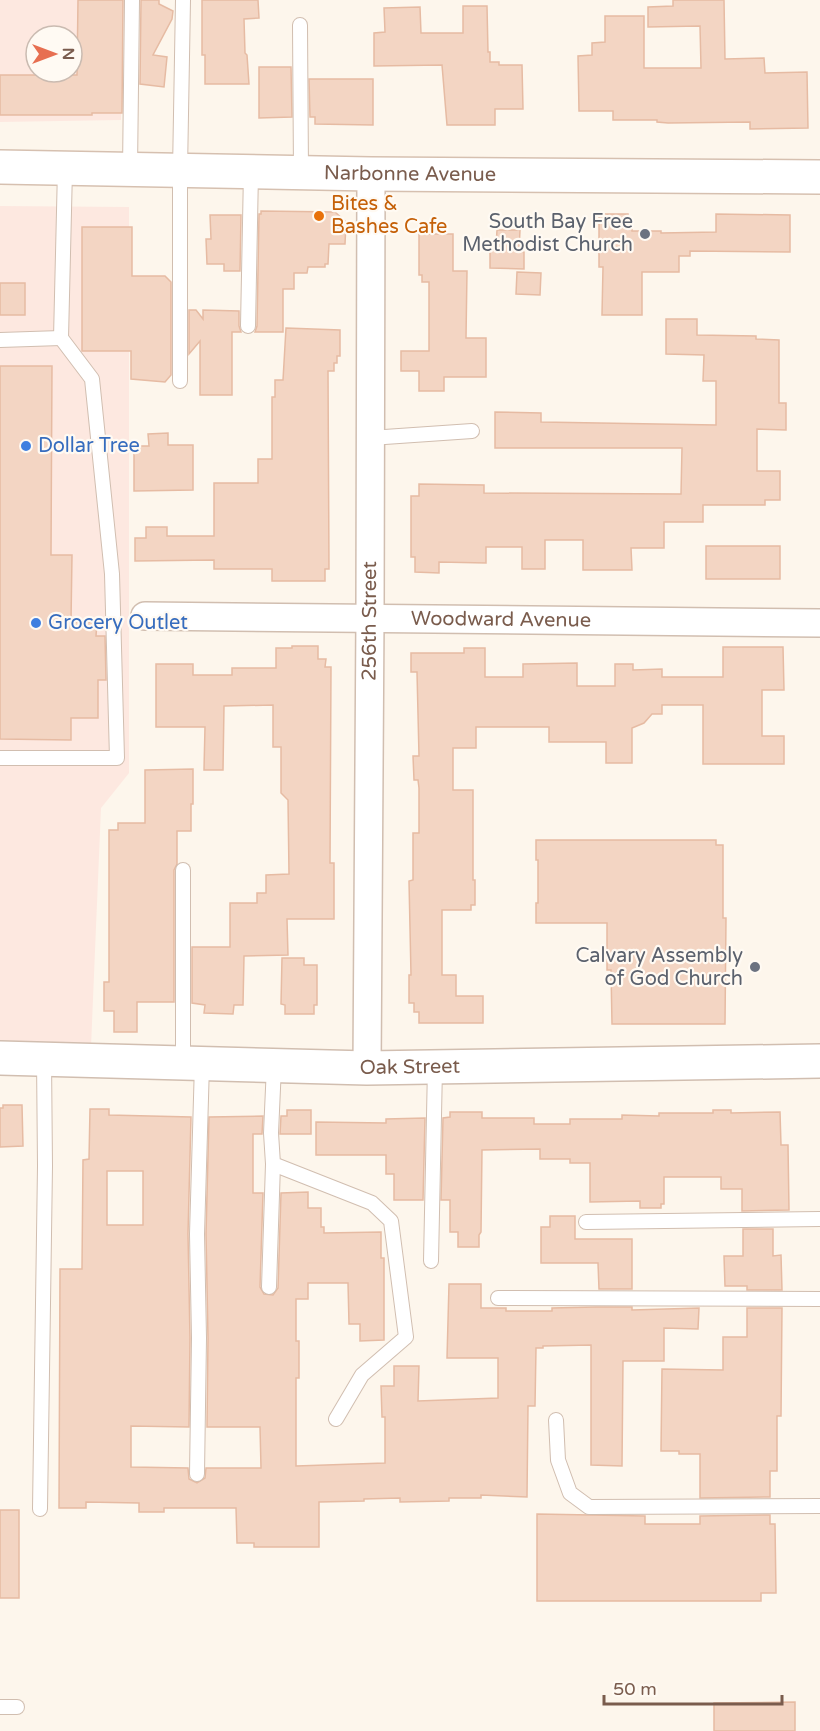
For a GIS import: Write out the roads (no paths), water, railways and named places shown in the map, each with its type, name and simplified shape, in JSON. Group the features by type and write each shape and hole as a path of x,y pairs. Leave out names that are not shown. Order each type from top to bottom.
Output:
{"main road":[{"name":"Narbonne Avenue","path":"0,167 371,174 820,177"},
{"name":"Oak Street","path":"0,1058 367,1068 820,1061"}],"street":[{"name":"256th Street","path":"367,1068 371,174"},
{"name":"Woodward Avenue","path":"145,616 820,623"}],"lane":[{"path":"130,170 132,0"},
{"path":"180,381 183,0"},
{"path":"300,25 301,173"},
{"path":"0,758 117,758 112,574 92,379 61,338 65,169"},
{"path":"248,326 251,172"},
{"path":"0,340 61,338"},
{"path":"370,438 472,431"},
{"path":"183,870 193,1063 197,1234 199,1338 197,1474"},
{"path":"40,1509 45,1166 44,1059"},
{"path":"269,1287 274,1066"},
{"path":"431,1261 435,1067"},
{"path":"273,1164 372,1203 391,1221 406,1337 362,1375 336,1419"},
{"path":"586,1222 820,1220"},
{"path":"498,1298 820,1299"},
{"path":"556,1420 558,1460 570,1493 589,1507 820,1506"},
{"path":"0,1707 17,1707"}],"place":[{"name":"Bites & Bashes Cafe","path":"319,216"},
{"name":"South Bay Free Methodist Church","path":"645,234"},
{"name":"Dollar Tree","path":"26,446"},
{"name":"Grocery Outlet","path":"36,623"},
{"name":"Calvary Assembly of God Church","path":"755,967"}]}
